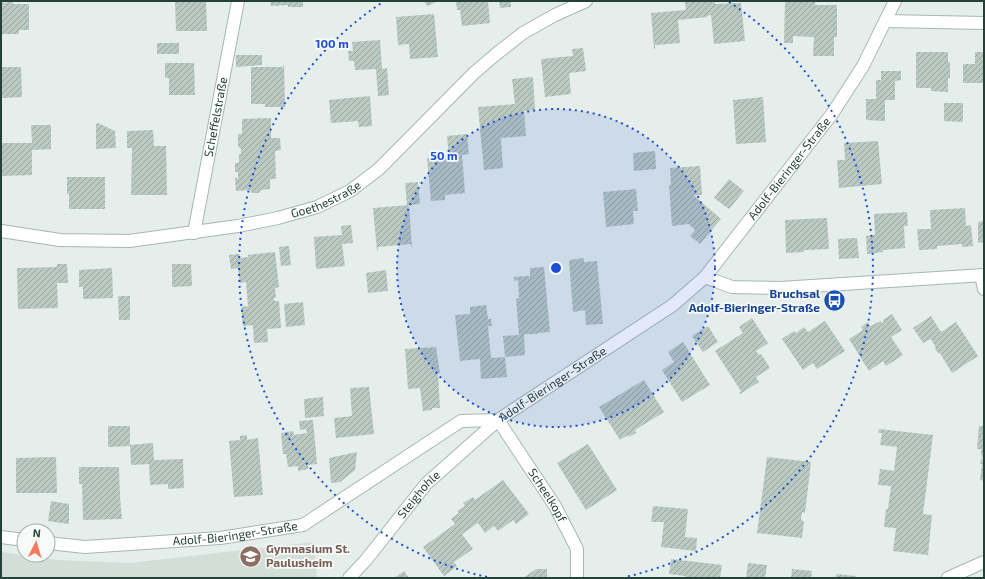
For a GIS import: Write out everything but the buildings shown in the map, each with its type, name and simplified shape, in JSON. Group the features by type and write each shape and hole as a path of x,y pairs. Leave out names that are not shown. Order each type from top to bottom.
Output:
{"street":[{"name":"Scheffelstraße","path":"194,233 238,1"},
{"name":"Goethestraße","path":"1,231 60,240 129,241 194,233 278,218 317,207 350,191 379,169 474,73 494,55 523,33 554,15 586,1"},
{"name":"Adolf-Bieringer-Straße","path":"56,544 85,547 212,538 303,524 461,421 498,420 673,305 705,277 832,114 863,66 895,1"},
{"path":"886,21 984,23"},
{"path":"705,277 732,287 780,288 983,275 984,289"},
{"name":"Steighohle","path":"349,578 366,560 426,484 498,420"},
{"name":"Scheelkopf","path":"498,420 556,506 577,549 577,578"},
{"path":"1,537 16,539"},
{"path":"948,578 984,562"}],"shaded area":[{"name":"Gymnasium St. Paulusheim","path":"314,542 317,578 1,578 1,552 16,554 16,563 56,563 56,560 130,563"}],"place":[{"name":"Bruchsal Adolf-Bieringer-Straße","path":"835,301"},
{"name":"Gymnasium St. Paulusheim","path":"251,556"}]}
